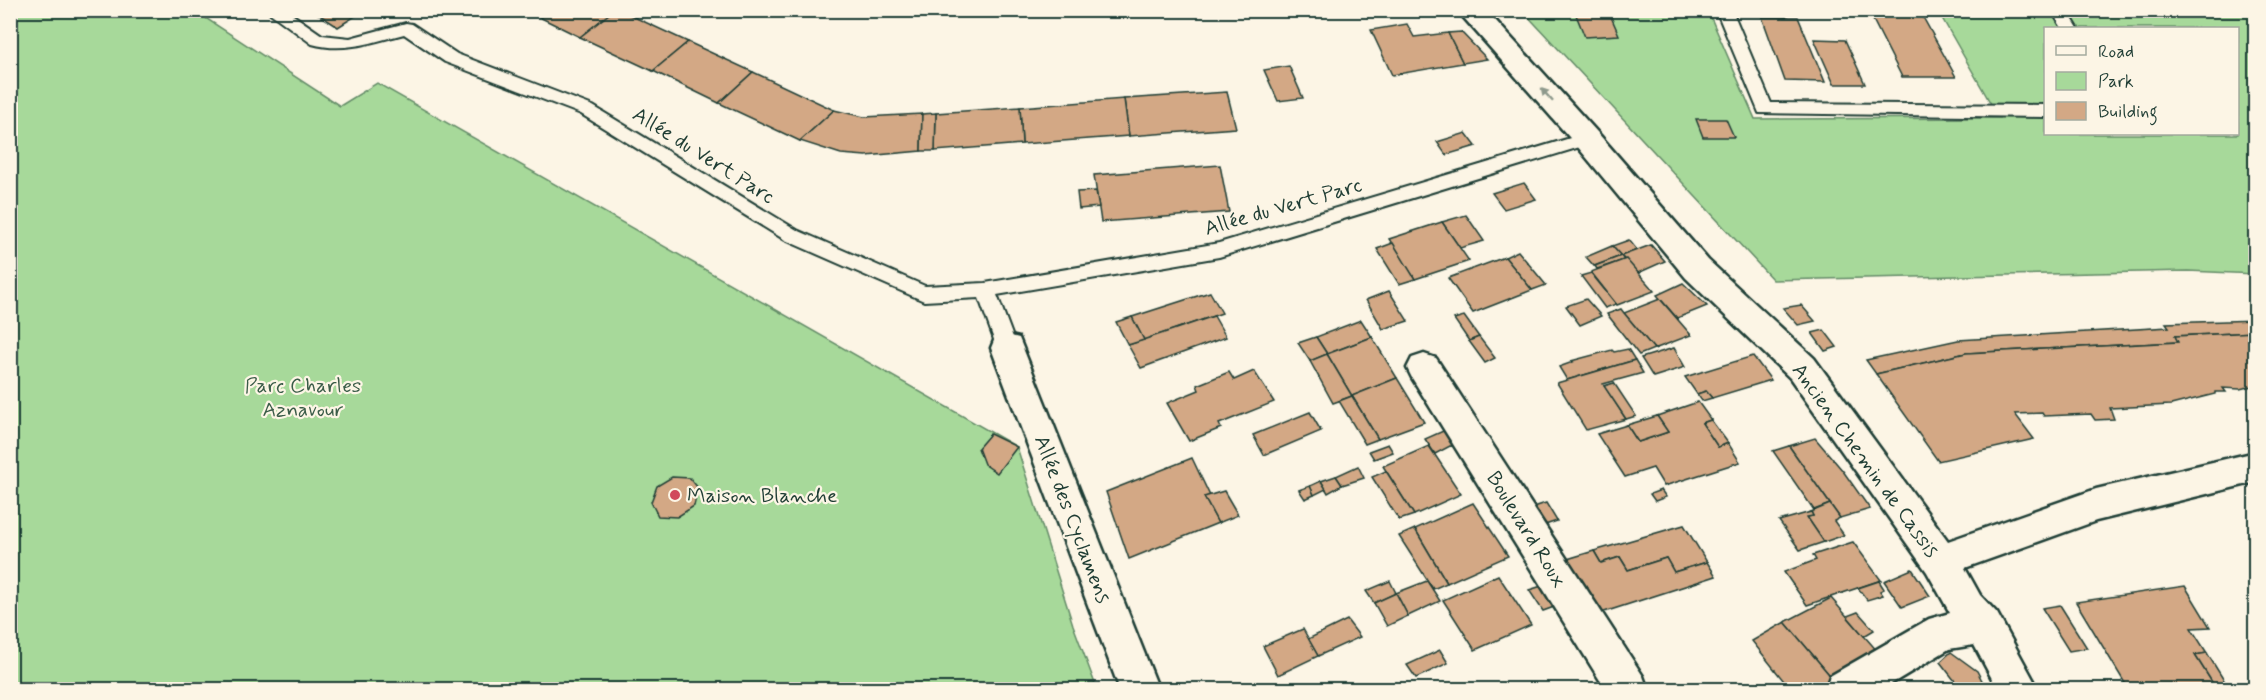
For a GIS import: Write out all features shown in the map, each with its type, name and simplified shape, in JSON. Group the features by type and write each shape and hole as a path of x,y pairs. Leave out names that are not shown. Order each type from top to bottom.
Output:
{"street":[{"name":"Ancien Chemin de Cassis","path":"1470,10 1587,139 1697,269 1802,368 1940,560 1967,607 1984,626 2020,690"},
{"name":"Allée des Cyclamens","path":"1007,348 1140,690"},
{"name":"Boulevard Roux","path":"1424,368 1629,690"},
{"path":"1940,560 2096,505 2256,467"},
{"path":"1844,690 1943,632 1984,626"}],"lane":[{"name":"Allée du Vert Parc","path":"274,10 318,40 350,43 405,19 451,58 587,110 791,235 924,294 985,290 1219,249 1587,139"},
{"path":"1724,10 1765,109 2044,111"},
{"path":"2059,10 2069,27"},
{"path":"985,290 1007,348"}],"green space":[{"name":"Parc Charles Aznavour","path":"10,11 195,11 340,106 377,83 1017,447 1073,625 1097,689 11,689"},
{"path":"1523,11 1708,11 1755,119 1999,118 1938,11 2255,11 2255,274 2188,271 1773,280"}],"building":[{"path":"312,10 365,10 338,27"},
{"path":"525,10 614,10 580,37"},
{"path":"614,10 619,10 688,42 653,71 580,37"},
{"path":"1574,10 1608,10 1619,35 1585,37"},
{"path":"1868,10 1919,10 1956,77 1902,77"},
{"path":"1762,17 1798,17 1825,82 1785,81"},
{"path":"1407,24 1414,37 1448,33 1463,63 1392,75 1371,30"},
{"path":"1461,32 1487,59 1463,63 1448,33"},
{"path":"1814,39 1845,40 1865,84 1834,84"},
{"path":"688,42 753,72 719,103 653,71"},
{"path":"1289,66 1303,98 1278,101 1264,70"},
{"path":"753,72 834,110 800,141 719,103"},
{"path":"1227,92 1236,128 1129,136 1124,99"},
{"path":"1124,99 1129,136 1022,144 1020,107"},
{"path":"1020,107 1022,144 935,151 936,113"},
{"path":"834,110 864,117 922,114 921,151 866,156 841,154 800,141"},
{"path":"936,113 935,151 921,151 922,114"},
{"path":"1696,119 1726,119 1734,137 1703,137"},
{"path":"1466,133 1476,146 1446,155 1437,142"},
{"path":"1220,165 1229,212 1101,222 1094,175"},
{"path":"1524,183 1536,199 1504,209 1492,193"},
{"path":"1096,191 1099,207 1079,209 1077,192"},
{"path":"1466,215 1484,241 1460,248 1442,222"},
{"path":"1442,222 1469,261 1415,279 1389,239"},
{"path":"1629,240 1637,250 1621,256 1612,246"},
{"path":"1393,243 1415,279 1399,284 1377,249"},
{"path":"1651,245 1665,261 1638,273 1621,256"},
{"path":"1612,246 1621,256 1594,266 1586,257"},
{"path":"1518,251 1546,285 1532,290 1505,257"},
{"path":"1621,256 1624,260 1597,269 1595,266"},
{"path":"1505,257 1532,290 1473,313 1448,278"},
{"path":"1626,259 1654,291 1617,305 1591,272"},
{"path":"1591,273 1616,304 1605,308 1581,276"},
{"path":"1683,283 1707,306 1677,318 1657,295"},
{"path":"1389,291 1408,321 1383,329 1366,300"},
{"path":"1210,292 1222,313 1144,340 1132,317"},
{"path":"1586,299 1601,316 1580,325 1566,306"},
{"path":"1660,299 1691,335 1654,349 1624,313"},
{"path":"1801,305 1815,321 1798,325 1783,308"},
{"path":"1621,309 1654,349 1639,355 1607,314"},
{"path":"1214,316 1226,337 1141,368 1128,345"},
{"path":"1464,316 1479,337 1469,341 1454,319"},
{"path":"1132,317 1144,340 1128,345 1116,322"},
{"path":"1361,320 1372,337 1327,354 1316,337"},
{"path":"2256,320 2256,332 2175,336 2178,342 1966,353 1876,374 1866,360 1958,340 2169,327 2166,323"},
{"path":"1824,330 1837,347 1825,351 1812,333"},
{"path":"2256,332 2256,385 2240,389 2223,388 2226,392 2215,392 2215,394 2171,405 2110,408 2114,419 2095,420 2091,414 2044,416 2042,413 2015,414 2034,439 1938,461 1876,374 1966,353 2178,342 2175,336"},
{"path":"1316,337 1327,354 1310,361 1298,343"},
{"path":"1372,337 1397,378 1352,396 1327,354"},
{"path":"1479,337 1495,358 1485,363 1469,341"},
{"path":"1674,348 1685,367 1653,377 1641,358"},
{"path":"1628,349 1635,360 1567,380 1559,367 1573,362 1571,361 1612,350 1614,352"},
{"path":"1327,354 1352,396 1333,403 1310,361"},
{"path":"1753,356 1771,380 1712,398 1706,391 1697,394 1685,377"},
{"path":"1635,360 1643,373 1603,384 1626,419 1586,430 1557,383"},
{"path":"1254,371 1274,402 1219,424 1221,428 1189,441 1167,403 1199,390 1197,385 1229,372 1234,380"},
{"path":"1397,378 1424,422 1378,439 1352,396"},
{"path":"1614,383 1636,416 1626,419 1604,386"},
{"path":"1706,391 1712,398 1702,401 1697,394"},
{"path":"1352,396 1378,439 1365,444 1339,401"},
{"path":"1698,402 1711,420 1702,423 1718,447 1728,443 1740,462 1664,486 1653,468 1625,477 1597,434 1627,425 1638,442 1668,432 1657,416"},
{"path":"1310,412 1321,431 1264,455 1253,435"},
{"path":"1657,416 1668,432 1638,442 1627,425"},
{"path":"1711,420 1728,443 1718,447 1702,423"},
{"path":"1450,428 1461,447 1450,446 1435,454 1425,439"},
{"path":"990,434 1017,447 997,473 984,464 978,448"},
{"path":"1815,438 1843,471 1870,509 1840,518 1789,446"},
{"path":"1388,444 1393,452 1374,459 1369,451"},
{"path":"1429,446 1461,494 1414,515 1383,466"},
{"path":"1789,446 1830,504 1814,510 1773,451"},
{"path":"1192,458 1210,496 1204,497 1218,523 1129,559 1106,492"},
{"path":"1358,466 1364,478 1342,485 1336,476"},
{"path":"1386,471 1414,515 1399,520 1372,477"},
{"path":"1336,476 1342,485 1328,493 1321,481"},
{"name":"Maison Blanche","path":"672,477 690,478 698,488 694,506 677,517 658,516 651,502 657,486"},
{"path":"1321,481 1326,489 1314,495 1310,486"},
{"path":"1310,486 1314,495 1305,499 1299,490"},
{"path":"1661,490 1666,497 1655,501 1650,494"},
{"path":"1224,491 1238,515 1218,523 1204,497"},
{"path":"1473,503 1508,556 1447,583 1415,529"},
{"path":"1546,503 1557,521 1542,526 1531,508"},
{"path":"1830,504 1840,518 1834,521 1844,535 1824,542 1807,517 1813,516 1811,512"},
{"path":"1811,512 1813,516 1807,517 1824,542 1800,550 1779,521"},
{"path":"1684,525 1707,562 1674,572 1666,558 1628,570 1620,557 1601,563 1594,551"},
{"path":"1415,529 1447,583 1433,589 1399,536"},
{"path":"1853,542 1881,580 1807,605 1784,572 1816,560 1813,555"},
{"path":"1594,551 1601,563 1620,557 1628,570 1666,558 1674,572 1707,562 1716,576 1598,614 1564,560"},
{"path":"1912,569 1930,596 1902,607 1884,581"},
{"path":"1498,575 1531,625 1475,650 1443,600"},
{"path":"1390,581 1396,593 1374,603 1366,591"},
{"path":"1427,581 1440,601 1408,616 1396,593"},
{"path":"1879,581 1884,589 1880,591 1883,595 1867,600 1858,588"},
{"path":"1542,586 1554,607 1543,611 1529,590"},
{"path":"2185,586 2210,627 2191,628 2207,653 2195,655 2217,690 2129,690 2076,602"},
{"path":"1396,593 1408,616 1387,626 1374,603"},
{"path":"1831,598 1879,653 1833,679 1785,622"},
{"path":"2060,605 2087,648 2069,651 2042,608"},
{"path":"1858,612 1874,630 1864,636 1847,616"},
{"path":"1347,620 1360,637 1318,656 1308,639"},
{"path":"1785,622 1833,679 1812,690 1791,690 1752,641"},
{"path":"1303,629 1318,656 1278,675 1263,646"},
{"path":"1440,650 1448,663 1416,678 1407,665"},
{"path":"1951,652 1977,671 1987,690 1962,690 1940,662"},
{"path":"2207,653 2230,690 2217,690 2195,655"}],"place":[{"name":"Maison Blanche","path":"675,495"}]}
